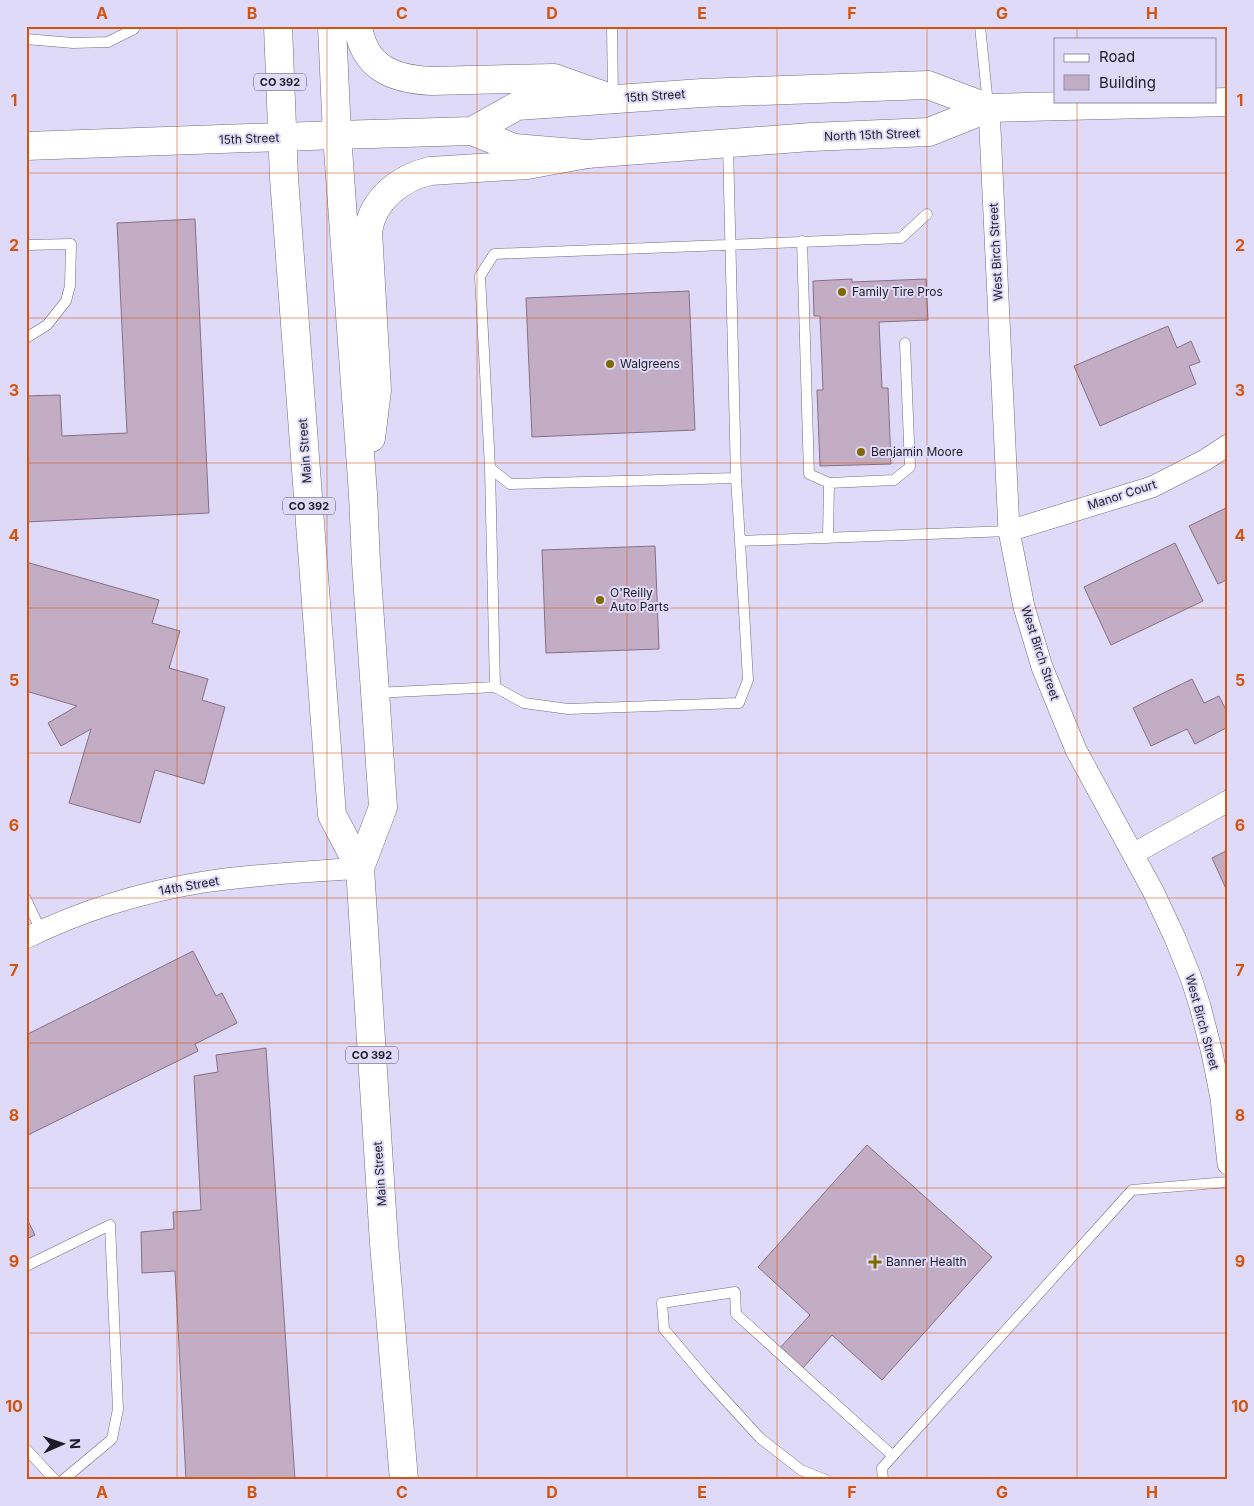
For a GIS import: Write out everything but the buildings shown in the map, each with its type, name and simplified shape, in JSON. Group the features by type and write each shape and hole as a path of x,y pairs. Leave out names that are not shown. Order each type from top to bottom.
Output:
{"main road":[{"name":"Main Street","path":"278,26 284,178 332,815 360,868 384,1243 404,1480"},
{"name":"Main Street","path":"332,26 337,134 383,807 360,868"},
{"path":"358,26 366,50 376,66 388,73 401,77 431,81 554,78 613,99"},
{"name":"North 15th Street","path":"815,89 928,85 988,108"},
{"name":"15th Street","path":"472,131 517,106 702,93 815,89"},
{"name":"North 15th Street","path":"811,137 929,132 988,108 1228,102"},
{"name":"15th Street","path":"26,146 283,138 337,134 472,131 514,148 587,154 811,137"},
{"path":"363,494 377,390 368,231 374,212 386,194 398,184 430,171 528,165 587,154"}],"street":[{"name":"West Birch Street","path":"988,108 1009,531 1024,607 1042,667 1076,750 1133,854 1175,938 1200,1006 1221,1098 1228,1164"},
{"name":"Manor Court","path":"1009,531 1152,487 1205,460 1228,445"},
{"path":"1133,854 1228,801"},
{"name":"14th Street","path":"34,935 78,915 112,903 168,889 206,882 360,868"}],"lane":[{"path":"26,40 72,43 108,42 134,29 136,26"},
{"path":"612,26 613,99"},
{"path":"980,26 988,108"},
{"path":"375,693 495,687 524,703 568,709 739,704 748,680 736,478 728,142"},
{"path":"495,687 490,468 480,276 494,254 901,238 927,214"},
{"path":"802,241 809,474 829,483 894,480 910,467 905,343"},
{"path":"26,245 71,244 70,286 66,301 47,325 26,338"},
{"path":"490,468 510,484 736,478"},
{"path":"828,538 829,483"},
{"path":"740,542 1009,531"},
{"path":"26,899 34,935"},
{"path":"883,1480 882,1468 1132,1190 1228,1182"},
{"path":"26,1266 110,1225 118,1409 112,1439 62,1480"},
{"path":"826,1480 801,1470 760,1438 664,1329 662,1303 735,1292 736,1314 893,1456"},
{"path":"26,1449 56,1480"}],"place":[{"name":"Family Tire Pros","path":"842,292"},
{"name":"Walgreens","path":"610,364"},
{"name":"Benjamin Moore","path":"861,452"},
{"name":"O'Reilly Auto Parts","path":"600,600"},
{"name":"Banner Health","path":"875,1262"}]}
